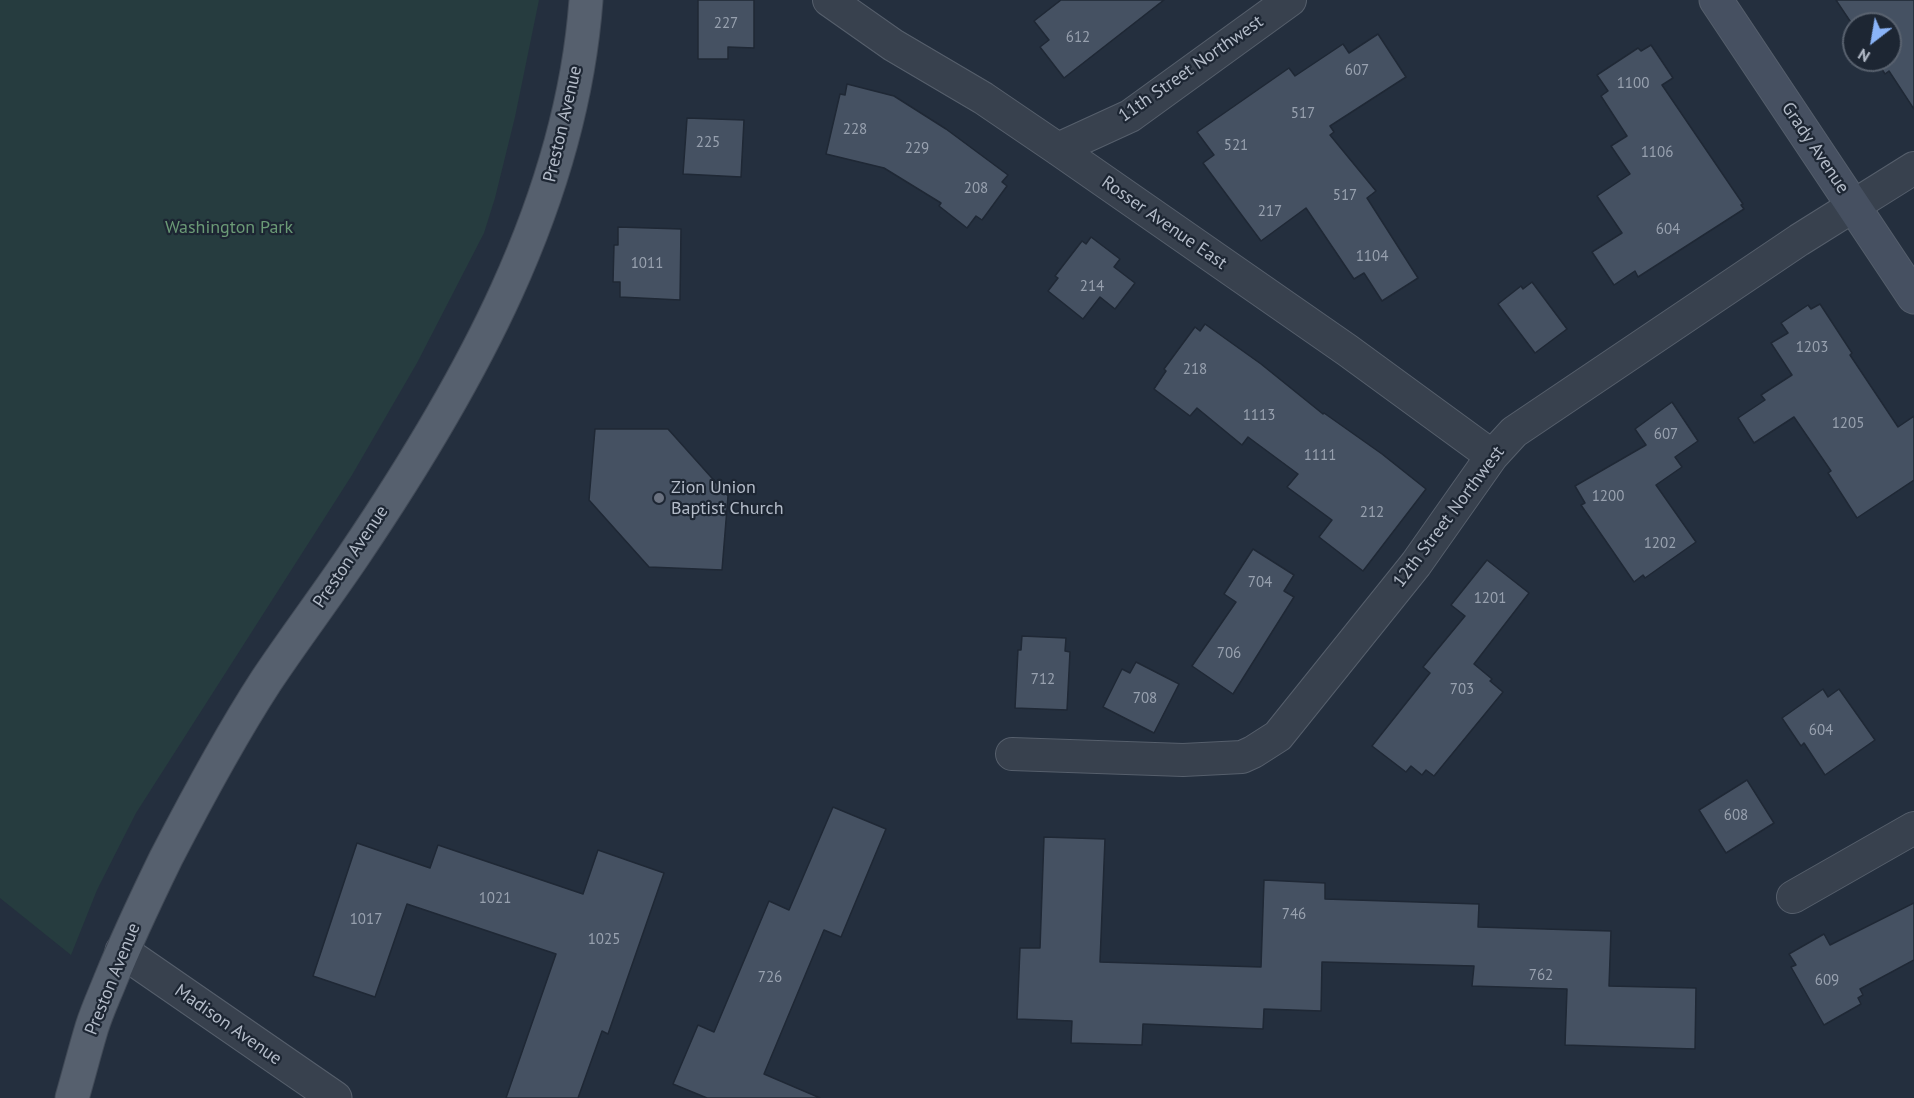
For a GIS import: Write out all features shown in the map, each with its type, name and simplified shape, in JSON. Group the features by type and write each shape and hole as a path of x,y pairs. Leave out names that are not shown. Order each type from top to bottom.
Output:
{"main road":[{"name":"Preston Avenue","path":"72,1098 93,1025 122,951 142,906 206,780 266,682 356,552 443,414 507,293 542,206 569,117 585,24 586,0"},
{"name":"Grady Avenue","path":"1716,0 1914,297"}],"street":[{"name":"Rosser Avenue East","path":"829,0 893,45 983,98 1058,149 1347,350 1492,456"},
{"name":"11th Street Northwest","path":"1058,149 1130,116 1290,0"},
{"name":"12th Street Northwest","path":"1012,754 1183,760 1242,757 1278,736 1416,564 1492,456 1514,432 1799,240 1914,168"},
{"path":"1793,897 1914,828"},
{"name":"Madison Avenue","path":"122,951 334,1098"}],"green space":[{"name":"Washington Park","path":"0,0 539,0 515,117 484,233 417,363 352,475 136,813 97,890 71,955 0,898"}],"building":[{"path":"698,0 754,0 754,48 728,47 728,59 698,59"},
{"path":"1061,0 1164,0 1064,78 1040,47 1049,40 1034,21"},
{"path":"1836,0 1914,0 1914,109 1890,72 1902,72 1902,12 1844,12"},
{"path":"1378,34 1406,77 1330,126 1334,132 1330,135 1376,191 1367,198 1418,278 1382,301 1364,273 1354,279 1306,208 1261,241 1203,163 1214,155 1197,132 1289,68 1295,76 1343,44 1349,53"},
{"path":"1651,45 1673,78 1662,85 1743,204 1741,205 1744,209 1638,277 1635,271 1614,285 1592,252 1622,233 1597,196 1630,174 1611,146 1627,136 1601,96 1608,91 1597,75 1638,48 1641,51"},
{"path":"847,84 894,96 946,129 1008,175 1002,182 1007,186 982,220 976,216 967,228 939,206 941,203 884,168 826,154 840,94 845,95"},
{"path":"687,118 744,120 741,177 683,174"},
{"path":"618,227 681,229 680,300 620,297 620,282 613,282 614,245 618,245"},
{"path":"1091,237 1120,259 1114,267 1135,283 1115,309 1100,297 1083,319 1048,291 1058,278 1055,276 1082,241 1086,244"},
{"path":"1532,282 1567,329 1535,353 1498,304 1521,286 1523,289"},
{"path":"1820,304 1852,353 1850,355 1898,427 1914,416 1914,480 1857,518 1828,473 1831,471 1794,417 1754,443 1738,418 1765,400 1761,395 1792,375 1771,343 1788,333 1781,323 1808,305 1811,309"},
{"path":"1205,324 1426,489 1363,571 1319,537 1332,520 1287,487 1298,474 1248,437 1242,445 1197,408 1190,416 1154,389 1166,371 1164,369 1195,327 1200,331"},
{"path":"1672,402 1698,441 1675,457 1682,467 1656,485 1696,542 1645,578 1643,575 1634,582 1581,505 1585,503 1575,486 1646,445 1635,429"},
{"name":"Zion Union Baptist Church","path":"595,429 668,429 728,496 722,570 649,567 589,500"},
{"path":"1253,549 1294,575 1284,591 1294,597 1233,694 1192,666 1236,602 1224,594"},
{"path":"1487,560 1529,593 1474,664 1503,692 1434,776 1426,770 1422,775 1411,766 1406,772 1372,746 1430,673 1423,667 1465,616 1451,605"},
{"path":"1022,636 1066,638 1065,651 1070,652 1067,710 1015,708 1018,650 1021,650"},
{"path":"1136,662 1179,684 1154,733 1103,707 1122,669 1130,673"},
{"path":"1823,689 1828,697 1839,689 1875,740 1825,775 1804,743 1801,746 1782,718"},
{"path":"1747,780 1774,823 1726,853 1699,810"},
{"path":"833,807 886,829 841,937 824,930 764,1074 820,1098 707,1098 673,1084 698,1025 714,1032 769,901 789,910"},
{"path":"1044,837 1105,839 1100,962 1261,967 1264,880 1325,883 1325,899 1479,904 1478,927 1611,931 1609,986 1696,988 1695,1049 1565,1045 1567,989 1472,986 1474,966 1322,962 1321,1011 1264,1009 1263,1029 1143,1024 1142,1045 1071,1043 1072,1021 1017,1019 1020,948 1040,948"},
{"path":"357,843 430,868 438,845 583,894 598,850 664,873 608,1034 602,1031 578,1098 506,1098 556,954 407,904 375,997 313,976"},
{"path":"1914,903 1914,960 1860,989 1863,995 1858,998 1861,1004 1824,1025 1791,967 1796,965 1789,954 1824,934 1830,945"}],"place":[{"name":"Zion Union Baptist Church","path":"659,498"}]}
